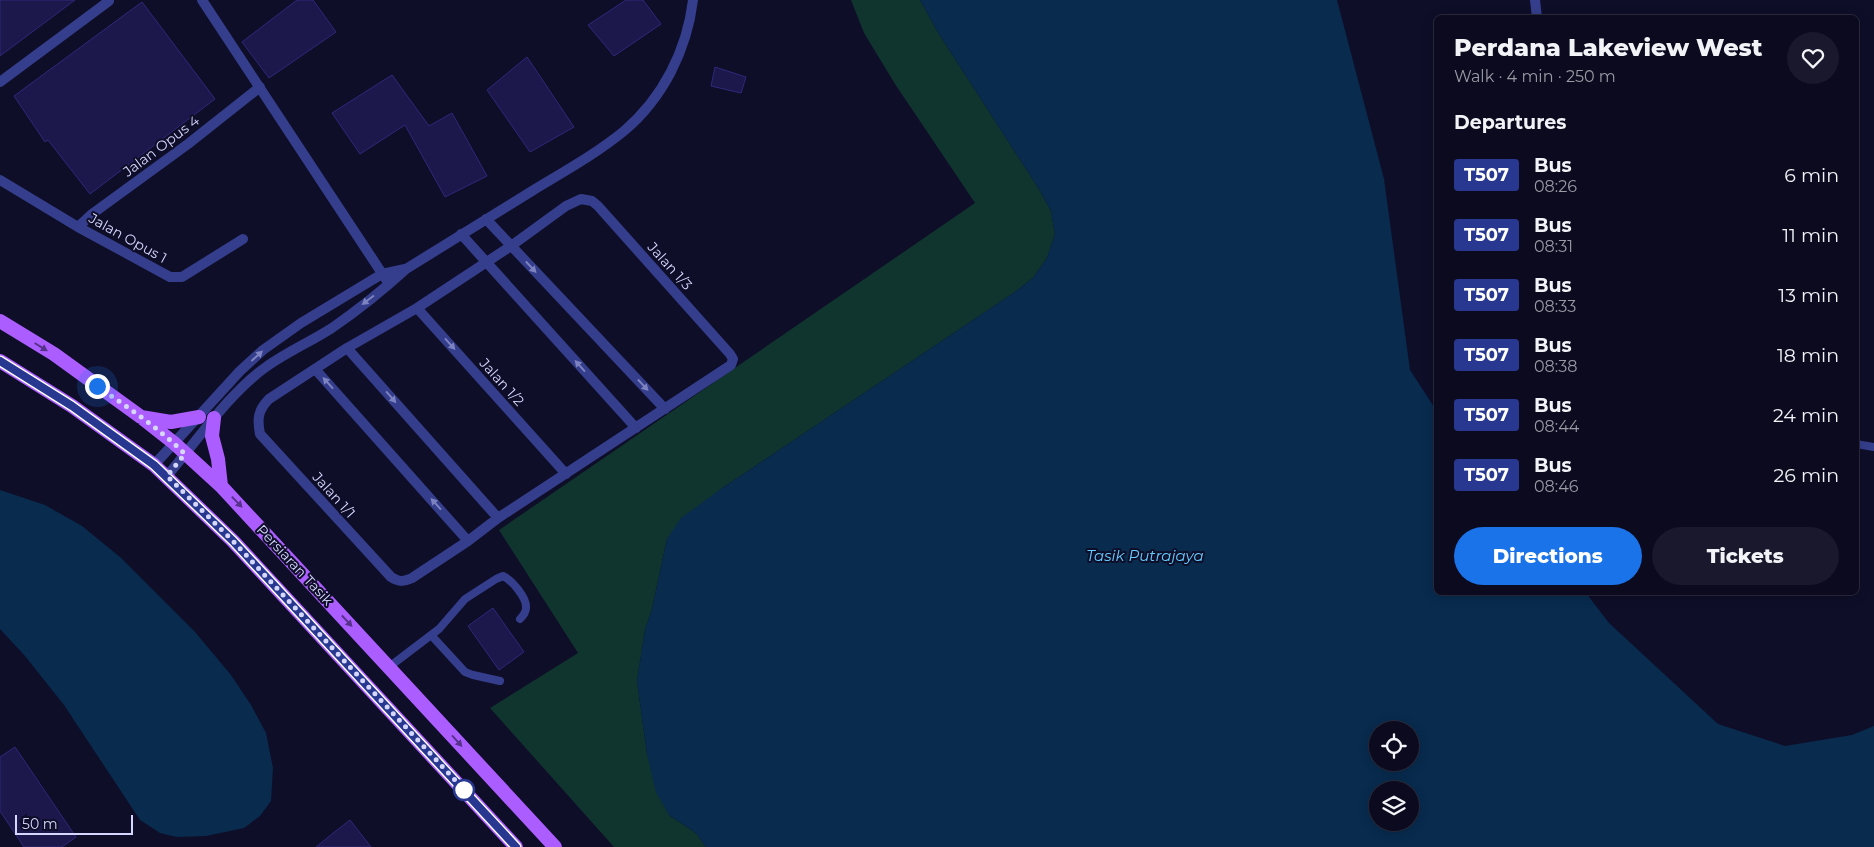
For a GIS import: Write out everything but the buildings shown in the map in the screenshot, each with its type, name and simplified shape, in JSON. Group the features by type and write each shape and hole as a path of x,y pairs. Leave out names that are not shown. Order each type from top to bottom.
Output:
{"main road":[{"name":"Persiaran Tasik","path":"0,321 54,354 140,417 174,443 221,486 555,847"},
{"name":"Persiaran Tasik","path":"0,361 72,406 167,476 233,541 516,847"},
{"path":"140,417 171,422 199,417"},
{"path":"214,418 212,436 218,459 221,486"}],"street":[{"path":"202,0 389,284"},
{"path":"167,476 214,418 249,381 266,367 332,328 406,269 593,153 624,130 645,110 666,82 683,47 693,0"},
{"path":"1535,0 1538,15"},
{"path":"0,82 109,1"},
{"name":"Jalan Opus 4","path":"78,227 92,214 188,144 260,88"},
{"name":"Jalan Opus 1","path":"0,180 78,227 170,277 182,277 243,239"},
{"name":"Jalan 1/3","path":"511,246 573,201 587,198 598,206 733,359 731,365 726,369 666,409"},
{"path":"486,219 666,409 498,518 468,541 315,369 347,348 417,308 511,246"},
{"path":"461,234 636,428"},
{"path":"154,465 240,371 263,350 301,323 382,274 406,269"},
{"path":"345,296 354,311"},
{"name":"Jalan 1/2","path":"417,308 566,474"},
{"path":"347,348 498,518"},
{"name":"Jalan 1/1","path":"315,369 262,405 257,420 260,434 391,577 398,581 412,578 468,541"},
{"path":"240,371 249,381"}],"lane":[{"path":"1859,444 1874,447"},
{"path":"389,667 432,635 465,599 503,576 514,585 527,606 525,613 520,619"},
{"path":"432,635 465,672 473,676 500,681"}],"green space":[{"path":"851,0 920,0 939,34 1039,189 1051,211 1055,234 1047,258 1033,278 1015,292 721,489 667,539 652,609 645,630 637,681 647,754 669,815 696,833 706,847 614,847 490,708 578,653 499,530 975,203 895,84 864,33"}],"water":[{"name":"Tasik Putrajaya","path":"920,0 1337,0 1384,179 1410,370 1434,407 1434,595 1588,595 1609,623 1718,724 1785,746 1852,735 1874,726 1874,847 706,847 696,833 669,815 656,792 647,754 637,681 645,630 652,609 667,539 681,518 721,489 1015,292 1033,278 1047,258 1055,234 1051,211 1039,189 939,34"},
{"path":"0,490 45,505 82,526 120,557 195,632 231,675 251,705 266,733 273,768 271,801 260,816 244,828 206,836 177,837 160,833 140,820 64,705 25,656 0,629"}],"bus line":[{"name":"T507","path":"0,361 72,406 167,476 233,541 516,847"}],"route":[{"path":"97,386 174,443 185,454 167,476 233,541 466,792 464,790"}]}
